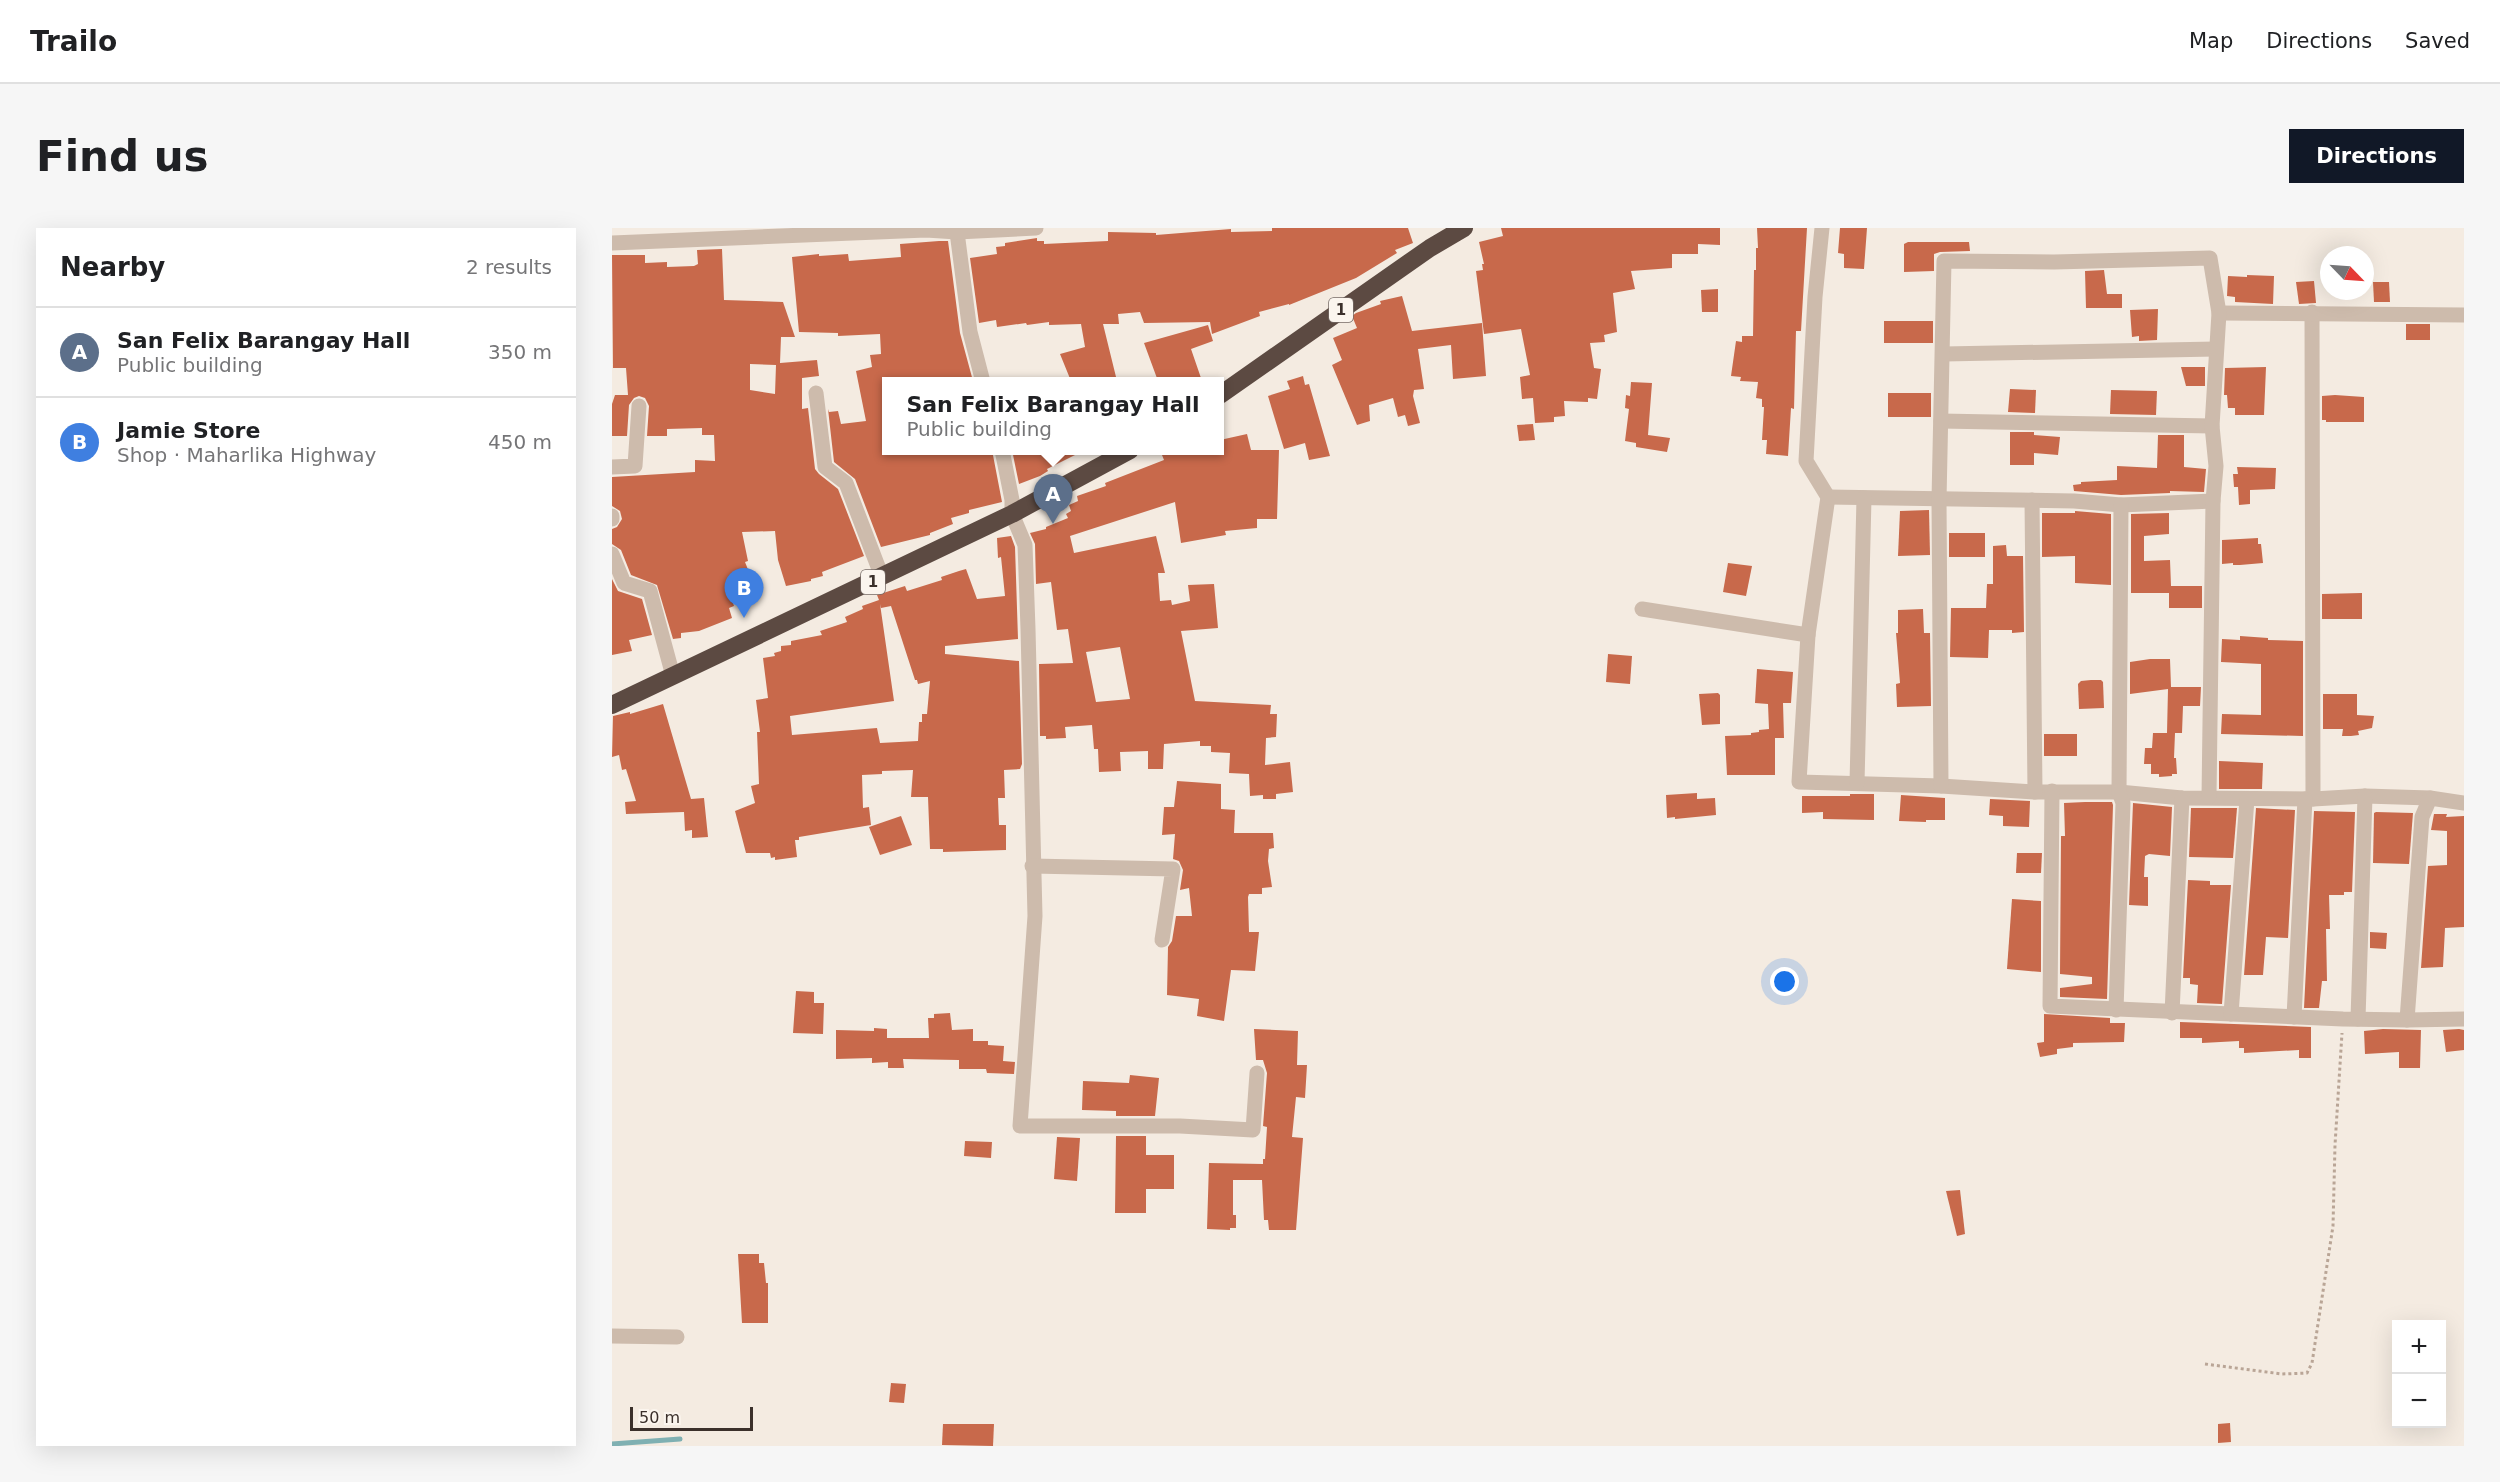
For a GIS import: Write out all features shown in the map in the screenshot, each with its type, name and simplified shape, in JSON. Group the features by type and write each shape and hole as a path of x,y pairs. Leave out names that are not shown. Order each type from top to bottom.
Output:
{"highway":[{"name":"1","path":"1224,392 1431,248 1464,228"},
{"name":"1","path":"612,705 882,578 1012,514 1121,455"}],"street":[{"path":"612,243 877,230 957,231 1036,228"},
{"path":"1822,228 1815,297 1806,461 1828,497 1808,635 1798,782 1941,786 2035,792 2119,792 2182,798 2309,799 2365,796 2430,798 2464,803"},
{"path":"957,231 970,332 982,377"},
{"path":"1941,786 1940,500 1944,261 2054,262 2210,258 2219,314 2212,426 2216,466 2213,501 2209,797"},
{"path":"2219,314 2312,312 2464,315"},
{"path":"2294,1017 2309,799 2312,312"},
{"path":"1944,354 2216,349"},
{"path":"816,393 825,467 846,483 882,578"},
{"path":"612,467 635,466 639,406"},
{"path":"1941,421 2212,426"},
{"path":"1003,455 1012,500 1012,514 1025,545 1035,916 1020,1126 1180,1126 1253,1130 1257,1073"},
{"path":"1828,497 2032,500 2121,505 2213,501"},
{"path":"1857,783 1864,498"},
{"path":"2032,500 2035,792"},
{"path":"2116,1010 2123,815 2123,803 2119,792 2121,505"},
{"path":"612,554 624,583 650,591 673,676"},
{"path":"1642,609 1808,635"},
{"path":"2052,791 2050,1006 2351,1019 2464,1019"},
{"path":"2351,1019 2365,796"},
{"path":"2172,1013 2182,798"},
{"path":"2407,1020 2422,817 2430,798"},
{"path":"2231,1014 2247,799"},
{"path":"1032,866 1173,869 1162,940"},
{"path":"612,1335 677,1337"}],"path":[{"path":"2205,1364 2282,1374 2307,1373 2312,1363 2333,1226 2335,1145 2351,1019"}],"building":[{"path":"1272,228 1408,228 1413,243 1395,250 1397,253 1356,278 1289,305 1259,312 1260,316 1212,334 1210,322 1144,323 1140,312 1118,314 1119,324 1103,324 1116,377 1069,377 1060,354 1085,347 1081,324 1049,325 1049,322 997,327 996,320 979,323 970,258 997,254 996,247 1005,246 1005,243 1037,238 1037,241 1044,241 1044,244 1108,241 1108,232 1156,233 1156,235 1231,229 1231,232 1272,231"},
{"path":"1501,228 1720,228 1720,245 1698,244 1698,254 1672,254 1672,268 1631,271 1635,289 1613,293 1617,332 1604,335 1605,342 1590,343 1594,368 1601,369 1597,399 1588,398 1588,402 1564,401 1565,416 1554,417 1554,422 1535,423 1533,398 1522,399 1520,377 1530,375 1521,329 1484,334 1476,271 1483,270 1482,264 1484,264 1479,242 1503,236"},
{"path":"1757,228 1807,228 1801,331 1796,331 1794,409 1791,408 1788,456 1766,454 1767,440 1762,440 1764,407 1762,407 1762,399 1756,398 1758,382 1740,381 1741,377 1731,376 1736,341 1742,342 1742,336 1753,336"},
{"path":"1840,228 1867,228 1864,269 1844,268 1844,254 1838,253"},
{"path":"948,241 960,333 972,377 882,377 882,455 993,455 1002,502 969,510 969,513 951,518 953,524 930,533 930,535 881,547 855,479 834,462 828,409 829,412 838,411 841,424 866,421 856,371 872,367 870,355 881,354 880,334 838,336 838,333 799,332 792,257 848,254 849,261 901,257 900,244"},
{"path":"1908,242 1969,242 1970,251 1934,254 1934,271 1904,272 1904,244"},
{"path":"722,249 724,300 783,302 795,337 781,337 780,363 817,360 819,376 802,378 802,409 808,408 815,469 838,489 864,556 822,572 823,576 811,579 811,581 786,586 778,560 775,531 742,532 748,561 745,562 751,577 741,581 744,588 734,591 738,601 729,608 732,618 699,631 681,633 681,638 673,639 657,585 631,575 621,550 612,544 612,529 617,527 622,519 620,511 612,506 612,477 695,472 695,460 715,461 714,435 702,435 702,428 667,429 667,436 647,436 649,406 645,398 639,396 634,398 629,405 627,436 612,436 612,404 615,395 628,395 626,368 613,368 612,255 645,255 645,263 667,262 667,267 694,266 698,264 697,250","holes":["750,364 776,365 775,394 750,390"]},
{"path":"2104,270 2107,294 2122,294 2122,308 2086,308 2085,271"},
{"path":"2247,275 2274,276 2273,304 2235,302 2235,297 2227,296 2228,276 2247,277"},
{"path":"2314,281 2316,303 2299,304 2296,282"},
{"path":"2374,282 2389,282 2390,302 2374,302"},
{"path":"1718,289 1718,312 1702,312 1701,290"},
{"path":"1402,296 1412,331 1482,323 1486,376 1453,379 1451,345 1418,349 1424,389 1414,390 1413,396 1420,423 1408,426 1405,415 1398,417 1393,398 1369,405 1370,421 1357,425 1332,365 1342,360 1333,338 1357,328 1352,316 1356,313 1381,304 1380,301"},
{"path":"2158,309 2157,340 2139,341 2139,336 2132,337 2130,310"},
{"path":"1884,321 1933,321 1933,343 1884,343"},
{"path":"2406,324 2430,324 2430,340 2406,340"},
{"path":"1208,325 1213,341 1191,349 1201,377 1157,377 1144,343"},
{"path":"2181,367 2205,367 2205,386 2186,386"},
{"path":"2266,367 2264,415 2235,415 2235,408 2228,408 2227,395 2224,395 2225,368"},
{"path":"1303,376 1305,385 1309,384 1330,456 1309,460 1305,443 1284,449 1268,396 1290,389 1287,381"},
{"path":"1631,382 1652,383 1648,435 1670,438 1667,452 1636,447 1636,443 1625,441 1629,409 1625,408 1626,395 1630,396"},
{"path":"2010,389 2036,390 2035,413 2008,412"},
{"path":"2111,390 2157,391 2156,415 2110,414"},
{"path":"1888,393 1931,393 1931,417 1888,417"},
{"path":"2322,396 2364,397 2364,422 2326,422 2322,420"},
{"path":"1533,424 1535,440 1519,441 1517,425"},
{"path":"2010,432 2034,432 2034,435 2060,437 2058,455 2034,453 2034,465 2010,465"},
{"path":"1247,434 1251,450 1279,450 1277,519 1257,519 1257,528 1225,531 1226,535 1181,543 1175,502 1070,536 1074,553 1156,536 1165,573 1158,573 1160,601 1171,600 1172,605 1190,601 1188,585 1214,584 1218,628 1181,631 1195,701 1271,705 1270,714 1277,714 1276,737 1266,738 1265,765 1290,762 1293,792 1276,794 1276,799 1263,799 1263,795 1250,796 1249,774 1229,773 1230,753 1211,752 1211,746 1200,746 1200,741 1164,744 1163,769 1148,769 1148,751 1120,752 1121,771 1099,772 1098,749 1094,749 1092,725 1065,727 1066,738 1046,739 1046,736 1040,736 1039,664 1073,663 1068,629 1057,630 1051,582 1036,584 1035,544 1030,533 1046,529 1068,518 1066,514 1071,511 1069,505 1078,501 1077,496 1106,486 1105,483 1164,460 1162,455 1224,455 1224,439","holes":["1120,647 1130,699 1096,702 1086,652"]},
{"path":"2158,435 2184,435 2184,467 2206,469 2204,492 2170,491 2170,493 2121,495 2074,491 2073,485 2081,484 2081,482 2117,480 2117,466 2157,468"},
{"path":"1013,455 1075,455 1047,469 1048,471 1040,476 1019,484"},
{"path":"2237,467 2276,468 2275,489 2250,490 2250,504 2239,505 2238,487 2234,487 2233,474 2238,474"},
{"path":"1929,510 1930,555 1898,556 1900,511"},
{"path":"2075,511 2111,514 2111,585 2075,583 2075,556 2042,557 2042,513 2075,513"},
{"path":"2169,513 2169,534 2144,536 2144,561 2170,560 2171,586 2202,586 2202,608 2169,608 2169,593 2131,593 2131,514"},
{"path":"1949,533 1985,533 1985,557 1949,557"},
{"path":"1011,536 1015,547 1018,639 945,646 945,654 1019,661 1022,764 1020,769 1004,770 1005,798 998,798 999,825 1006,825 1006,850 943,852 943,849 930,849 928,797 911,797 913,770 882,771 882,774 862,775 863,808 869,807 871,825 799,837 799,840 795,840 797,857 775,860 775,857 771,858 770,853 746,853 735,811 755,803 751,786 759,784 757,732 760,732 756,700 768,698 763,658 775,656 774,653 781,651 781,646 791,645 791,641 822,635 820,631 847,622 845,617 863,609 862,606 879,600 877,595 905,586 907,591 942,580 941,577 966,569 977,599 1005,596 997,538","holes":["880,604 881,608 891,606 915,680 918,684 930,681 927,714 922,714 922,722 919,722 918,741 880,743 877,728 792,735 790,716 894,701"]},
{"path":"2258,538 2263,563 2222,564 2222,540"},
{"path":"2006,545 2007,556 2023,556 2024,632 1989,630 1988,658 1950,657 1951,608 1986,608 1987,584 1993,584 1993,546"},
{"path":"1728,563 1752,566 1746,596 1723,592"},
{"path":"612,579 618,591 642,599 652,635 629,640 632,651 612,655"},
{"path":"2362,593 2362,619 2322,619 2322,594"},
{"path":"1923,609 1924,633 1930,633 1931,706 1897,707 1896,684 1900,683 1896,633 1898,633 1898,610"},
{"path":"2240,636 2303,641 2303,736 2221,734 2222,714 2261,715 2261,664 2221,662 2222,639 2240,640"},
{"path":"1608,654 1632,656 1630,684 1606,682"},
{"path":"2170,659 2171,687 2201,687 2200,706 2183,706 2182,733 2175,733 2174,758 2176,758 2177,774 2172,774 2172,776 2159,777 2159,774 2151,774 2151,764 2144,764 2145,748 2152,748 2153,733 2167,733 2168,689 2130,694 2130,662"},
{"path":"1757,669 1793,672 1791,703 1783,703 1784,738 1775,738 1775,775 1727,775 1725,736 1751,735 1759,730 1769,729 1768,704 1755,703"},
{"path":"2081,681 2103,682 2104,708 2079,709 2078,684"},
{"path":"1718,693 1720,695 1720,724 1702,725 1699,694"},
{"path":"2323,694 2357,694 2357,715 2374,716 2372,728 2358,731 2359,735 2351,736 2342,736 2343,729 2323,729"},
{"path":"663,704 691,799 704,798 708,837 692,838 692,830 685,831 684,812 626,814 625,802 636,801 626,769 622,770 619,755 612,757 613,716 630,712 630,714"},
{"path":"2044,734 2077,734 2077,756 2044,756"},
{"path":"2219,761 2263,763 2262,789 2219,789"},
{"path":"1177,781 1221,784 1221,809 1235,810 1234,833 1273,833 1274,848 1269,849 1268,861 1272,887 1262,888 1262,894 1249,894 1248,897 1249,932 1259,932 1255,971 1231,970 1224,1021 1197,1016 1199,999 1167,995 1168,947 1172,941 1176,916 1192,916 1189,888 1180,890 1183,870 1179,861 1173,859 1175,834 1162,835 1164,807 1174,807"},
{"path":"1697,793 1697,799 1715,798 1716,815 1667,818 1666,795"},
{"path":"1850,794 1874,794 1874,820 1823,819 1823,812 1802,813 1802,796 1850,796"},
{"path":"1901,795 1945,798 1945,820 1899,821"},
{"path":"1990,799 2030,801 2029,827 2003,826 2003,816 1989,815"},
{"path":"2112,802 2113,805 2107,999 2060,997 2060,988 2092,984 2092,977 2060,974 2061,836 2065,836 2064,803"},
{"path":"2133,803 2172,807 2170,856 2149,854 2145,856 2144,877 2148,877 2148,906 2129,905"},
{"path":"2191,808 2237,808 2233,858 2189,857"},
{"path":"2256,808 2295,810 2288,938 2266,937 2263,975 2244,975"},
{"path":"2314,811 2355,812 2352,892 2344,892 2344,895 2329,895 2330,929 2326,929 2327,981 2322,981 2319,1008 2304,1008"},
{"path":"2374,813 2413,813 2409,864 2373,863"},
{"path":"2434,814 2447,814 2446,817 2464,816 2464,927 2445,928 2443,967 2421,968 2428,866 2447,865 2447,831 2431,830"},
{"path":"901,816 912,845 880,855 869,827"},
{"path":"2017,853 2042,853 2041,873 2016,873"},
{"path":"2188,880 2210,881 2210,885 2231,885 2222,1004 2197,1003 2198,985 2190,984 2190,978 2183,978"},
{"path":"2012,899 2041,901 2041,972 2007,969"},
{"path":"2370,932 2387,933 2386,949 2370,948"},
{"path":"796,991 814,992 814,1003 824,1003 823,1034 793,1033"},
{"path":"950,1013 952,1030 973,1029 973,1041 988,1041 988,1045 1004,1046 1003,1061 1015,1062 1014,1074 987,1073 986,1069 959,1069 959,1060 903,1059 904,1068 888,1068 888,1062 872,1063 872,1058 836,1059 836,1030 887,1029 887,1038 929,1038 928,1018 934,1018 934,1014"},
{"path":"2044,1014 2110,1018 2110,1023 2125,1023 2124,1042 2073,1043 2073,1047 2057,1049 2057,1054 2040,1057 2037,1043 2044,1042"},
{"path":"2180,1022 2311,1027 2311,1058 2299,1058 2299,1050 2244,1053 2244,1048 2239,1048 2239,1041 2202,1043 2202,1038 2180,1038"},
{"path":"1254,1029 1298,1031 1297,1065 1307,1065 1305,1098 1296,1097 1292,1137 1303,1138 1296,1230 1269,1230 1268,1220 1264,1220 1262,1180 1233,1180 1233,1215 1236,1215 1236,1228 1207,1229 1209,1163 1263,1164 1263,1159 1265,1159 1267,1127 1263,1126 1267,1073 1263,1060 1256,1060"},
{"path":"2421,1030 2420,1068 2399,1068 2399,1052 2365,1054 2364,1031"},
{"path":"2443,1030 2464,1030 2464,1050 2446,1052"},
{"path":"1130,1075 1159,1078 1155,1116 1116,1116 1116,1111 1082,1110 1083,1081 1129,1083"},
{"path":"1116,1136 1146,1136 1146,1155 1174,1155 1174,1189 1146,1189 1146,1213 1115,1213"},
{"path":"1057,1137 1080,1138 1077,1181 1054,1179"},
{"path":"965,1141 992,1142 991,1158 964,1156"},
{"path":"1960,1190 1965,1234 1957,1236 1946,1191"},
{"path":"738,1254 759,1254 759,1263 764,1263 766,1283 768,1283 768,1323 742,1323"},
{"path":"891,1383 906,1384 904,1403 889,1402"},
{"path":"2230,1423 2231,1442 2218,1443 2218,1424"},
{"path":"943,1424 994,1424 993,1446 942,1445"}],"waterway":[{"path":"612,1444 680,1439"}],"place":[{"name":"San Felix Barangay Hall","path":"1053,524"},
{"name":"Jamie Store","path":"744,618"}]}
